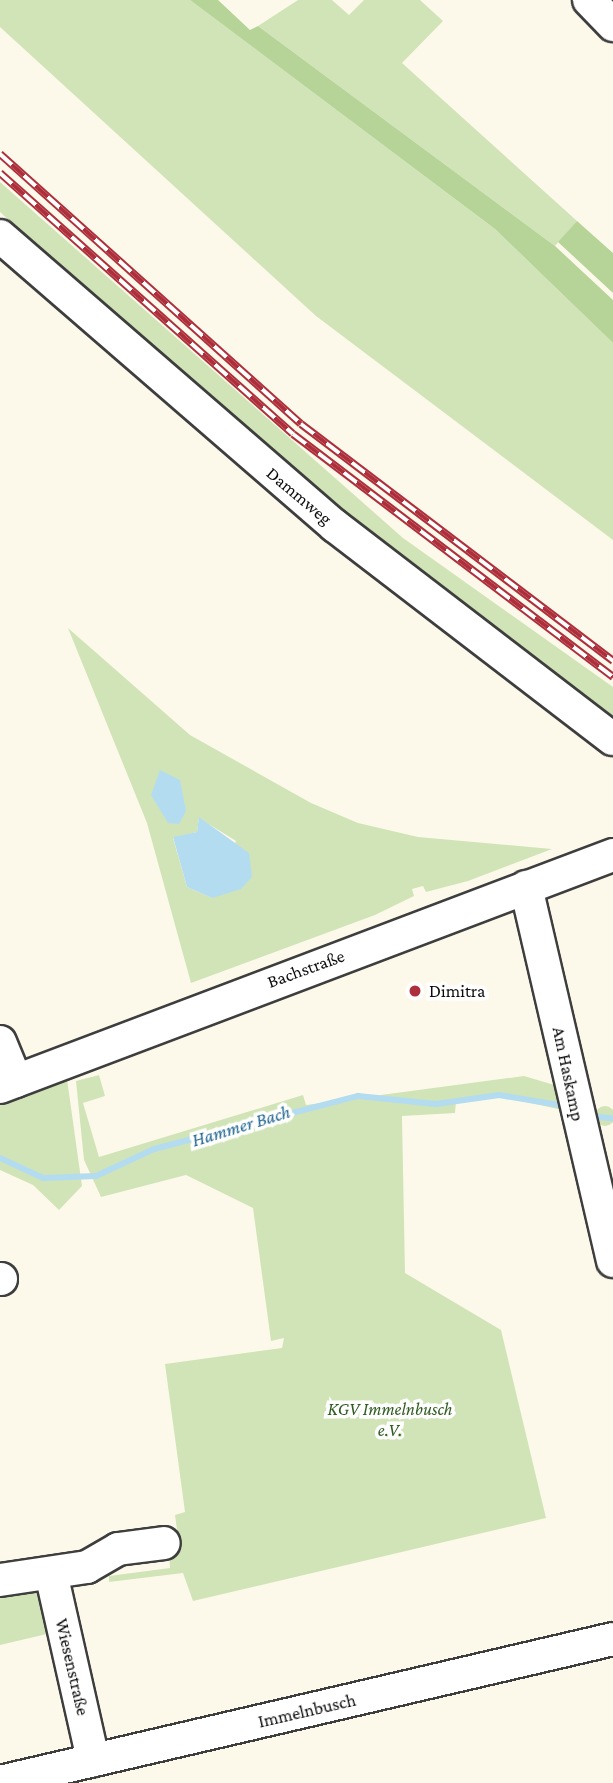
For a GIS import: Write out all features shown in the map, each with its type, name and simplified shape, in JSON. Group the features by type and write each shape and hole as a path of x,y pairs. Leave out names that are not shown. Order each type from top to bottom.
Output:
{"street":[{"path":"589,0 613,25"},
{"name":"Dammweg","path":"0,236 335,526 613,739"},
{"name":"Bachstraße","path":"8,1084 613,855"},
{"name":"Am Haskamp","path":"526,887 584,1148 613,1261"},
{"path":"0,1042 8,1084"},
{"path":"0,1580 87,1567 118,1549 164,1544"},
{"name":"Wiesenstraße","path":"51,1573 93,1760"},
{"name":"Immelnbusch","path":"0,1782 613,1639"}],"green space":[{"path":"0,0 190,0 495,229 613,343 613,540 316,316 0,27"},
{"path":"190,0 218,0 250,30 258,26 555,246 613,300 613,343 495,229"},
{"path":"298,0 332,0 349,15 364,0 420,0 443,21 402,63 577,221 555,246 258,26"},
{"path":"0,182 403,538 613,687 613,716 283,463 123,324 0,212"},
{"path":"577,221 613,253 613,293 558,242"},
{"path":"68,628 190,735 311,803 358,823 418,837 552,849 468,881 426,892 423,886 412,889 414,896 375,915 191,983 147,823","holes":["199,818 236,841 212,898 187,887 173,838 197,832"]},
{"name":"KGV Immelnbusch e.V.","path":"99,1075 105,1096 83,1103 99,1157 303,1095 306,1105 524,1076 561,1087 567,1111 503,1097 456,1101 455,1113 402,1116 405,1273 501,1330 546,1518 193,1601 183,1573 109,1582 109,1576 170,1568 169,1552 180,1551 175,1515 185,1512 165,1364 282,1348 284,1338 271,1341 253,1208 186,1175 101,1197 84,1160 76,1081"},
{"path":"67,1079 82,1186 59,1210 33,1185 0,1170 0,1105"},
{"path":"601,1106 609,1106 615,1116 609,1126 601,1126 595,1120 595,1112"},
{"path":"39,1591 51,1633 0,1645 0,1598"}],"water":[{"path":"160,770 180,780 186,811 179,824 168,823 151,795"},
{"path":"199,817 249,853 252,877 241,889 212,898 187,887 173,837 197,832"}],"waterway":[{"name":"Hammer Bach","path":"0,1158 43,1178 96,1176 154,1149 358,1096 436,1104 499,1095 565,1106"},
{"name":"Hammer Bach","path":"588,1116 613,1118"}],"railway":[{"path":"0,154 301,424 613,661"},
{"path":"0,173 293,434 613,677"}],"place":[{"name":"Dimitra","path":"415,991"}]}
